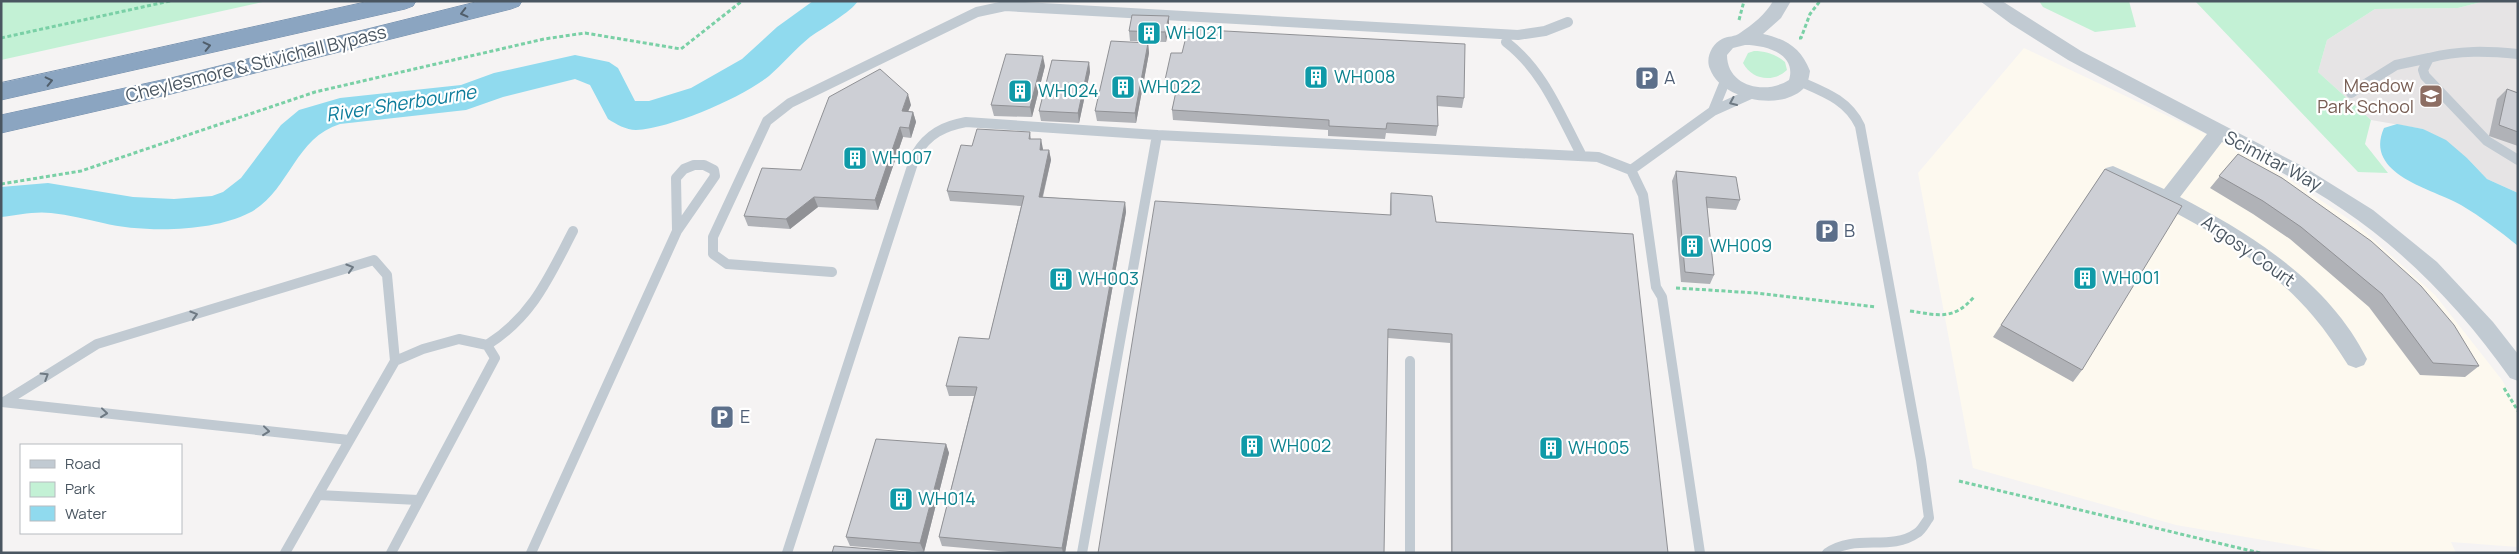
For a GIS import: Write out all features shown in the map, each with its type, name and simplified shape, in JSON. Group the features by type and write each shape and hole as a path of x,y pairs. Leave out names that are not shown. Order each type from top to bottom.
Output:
{"highway":[{"name":"Cheylesmore & Stivichall Bypass","path":"1,92 405,1"},
{"name":"Cheylesmore & Stivichall Bypass","path":"1,124 171,86 511,1"},
{"path":"1,140 90,117 171,86"}],"street":[{"name":"Scimitar Way","path":"1988,1 2078,59 2316,183 2365,215 2407,248 2454,294 2518,372"},
{"path":"1745,39 1779,7"},
{"path":"1779,7 1782,47"},
{"path":"1745,39 1759,39 1782,47 1797,60 1801,71 1800,81 1791,90 1781,94 1768,95 1753,93 1737,87 1726,79 1718,69 1718,54 1727,44 1745,39"},
{"path":"2168,200 2219,132"},
{"name":"Argosy Court","path":"2113,173 2216,225 2270,262 2292,280 2333,323 2356,359"}],"lane":[{"path":"832,272 727,264 713,254 714,237 767,121 790,103 977,12 1005,6 1518,35 1545,31 1568,22"},
{"path":"1506,42 1525,57 1537,72 1582,156"},
{"path":"2351,93 2396,64 2412,59 2468,51 2518,54"},
{"path":"2429,58 2423,70 2425,76 2487,140 2518,160"},
{"path":"1713,111 1726,79"},
{"path":"1800,81 1831,95 1848,106 1857,118 1863,137 1929,518 1917,533 1898,541 1852,541 1832,548 1827,553"},
{"path":"1631,170 1670,144 1713,111 1753,93"},
{"path":"787,553 916,154 925,140 946,126 966,122 1157,135 1598,157 1631,170 1643,195 1656,287 1662,297 1700,553"},
{"path":"1082,553 1157,135"},
{"path":"530,553 677,231 715,176 714,170 707,165 689,166 676,178 677,231"},
{"path":"394,361 424,349 459,339 487,345 507,334 537,300 573,231"},
{"path":"2,402 97,344 374,260 387,275 394,361 285,553"},
{"path":"391,553 495,358 487,345"},
{"path":"1410,362 1410,553"},
{"path":"2,402 349,440"},
{"path":"318,495 418,500"}],"path":[{"path":"1,38 170,1"},
{"path":"1,184 81,171 315,92 544,40 585,33 681,49 742,1"},
{"path":"1801,38 1810,14 1820,1"},
{"path":"1656,287 1756,293 1951,316 1966,307 1974,297"},
{"path":"2502,386 2518,411"},
{"path":"1959,481 2260,553"}],"shaded area":[{"name":"Meadow Park School","path":"2485,1 2518,1 2518,193 2487,179 2467,158 2423,129 2371,120 2318,72 2327,40 2375,9 2458,8"},
{"path":"2024,48 2227,144 2286,177 2356,224 2435,295 2502,380 2518,408 2518,547 2451,542 2456,553 2339,553 2176,525 1973,468 1918,173"}],"green space":[{"path":"1,1 267,1 1,60"},
{"path":"2039,1 2129,1 2136,27 2095,32 2043,7"},
{"path":"2195,1 2485,1 2458,8 2375,9 2327,40 2318,72 2371,120 2365,144 2388,173 2358,172"},
{"path":"1754,51 1766,52 1778,57 1785,62 1787,70 1775,77 1763,78 1757,76 1747,69 1743,63 1748,53"}],"water":[{"path":"2397,124 2423,129 2446,140 2487,179 2518,193 2518,246 2476,214 2449,199 2419,186 2392,169 2383,158 2380,144 2384,128"}],"building":[{"path":"1132,15 1169,16 1165,32 1129,31"},
{"name":"WH008","path":"1188,29 1465,44 1464,98 1437,96 1438,126 1387,123 1386,129 1329,126 1329,120 1172,110 1178,82 1165,80 1171,53 1182,53"},
{"name":"WH022","path":"1111,41 1148,43 1135,113 1095,111"},
{"name":"WH024","path":"1006,54 1043,56 1030,107 991,105"},
{"path":"1052,60 1089,62 1078,113 1039,111"},
{"name":"WH007","path":"880,69 908,94 902,111 913,112 909,128 900,127 875,200 814,197 786,219 744,216 762,168 801,170 829,97"},
{"path":"2507,89 2518,93 2518,132 2499,125"},
{"name":"WH003","path":"977,129 1030,132 1029,139 1041,139 1040,150 1049,150 1039,197 1125,202 1062,548 939,537 977,387 946,386 959,337 989,339 1024,196 947,191 961,145 972,146"},
{"path":"2238,154 2282,178 2371,241 2421,286 2454,325 2479,366 2433,363 2382,294 2301,227 2263,201 2219,176"},
{"name":"WH001","path":"2105,169 2182,206 2082,370 2001,325"},
{"name":"WH009","path":"1676,171 1736,177 1740,200 1706,197 1714,275 1685,272"},
{"path":"1391,193 1432,196 1436,222 1633,234 1668,553 1452,553 1452,334 1388,329 1384,553 1098,553 1155,201 1391,215"},
{"name":"WH014","path":"876,439 946,444 920,543 846,537"},
{"path":"834,546 919,553 832,553"}],"waterway":[{"name":"River Sherbourne","path":"1,202 48,198 82,202 104,209 133,212 174,214 216,211 237,202 255,188 294,135 312,119 340,111 466,97 494,86 575,67 596,71 605,77 621,110 634,117 652,114 704,97 755,68 790,35 820,12 841,1"}],"place":[{"name":"WH021","path":"1149,33"},
{"name":"WH008","path":"1316,77"},
{"name":"A","path":"1647,78"},
{"name":"WH022","path":"1123,87"},
{"name":"WH024","path":"1020,91"},
{"name":"Meadow Park School","path":"2431,96"},
{"name":"WH007","path":"855,158"},
{"name":"B","path":"1827,231"},
{"name":"WH009","path":"1692,246"},
{"name":"WH001","path":"2085,278"},
{"name":"WH003","path":"1061,279"},
{"name":"E","path":"722,417"},
{"name":"WH002","path":"1252,446"},
{"name":"WH005","path":"1551,448"},
{"name":"WH014","path":"901,499"}]}
